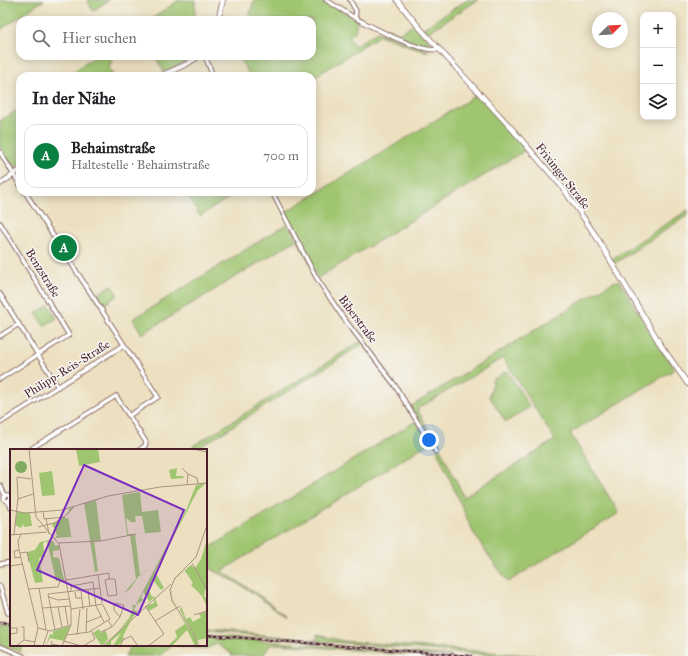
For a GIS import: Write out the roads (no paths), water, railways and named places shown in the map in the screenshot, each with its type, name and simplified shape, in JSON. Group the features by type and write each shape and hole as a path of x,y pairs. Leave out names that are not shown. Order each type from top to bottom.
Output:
{"street":[{"path":"219,16 223,0"},
{"path":"326,0 355,18 382,32 430,50 439,49"},
{"path":"350,0 356,11 355,18"},
{"name":"Frixinger Straße","path":"397,0 418,26 563,188 596,236 660,344 688,384"},
{"path":"169,72 193,60"},
{"path":"207,60 211,72"},
{"path":"0,152 16,179"},
{"path":"0,184 16,173"},
{"path":"28,196 158,397 130,415"},
{"name":"Biberstraße","path":"274,196 316,277 342,316 394,384 436,452"},
{"name":"Benzstraße","path":"0,223 70,335 38,355"},
{"path":"0,294 58,387"},
{"path":"0,336 19,324"},
{"name":"Philipp-Reis-Straße","path":"0,423 124,345"},
{"path":"0,379 38,355"},
{"path":"33,449 32,448 114,396 117,396 146,442 145,446 140,449"},
{"path":"0,484 6,498"},
{"path":"0,564 10,562"},
{"path":"0,586 8,613"},
{"path":"0,646 23,656"}],"railway":[{"path":"0,623 10,624"},
{"path":"207,635 471,656"}],"place":[{"name":"Behaimstraße","path":"64,248"}]}
